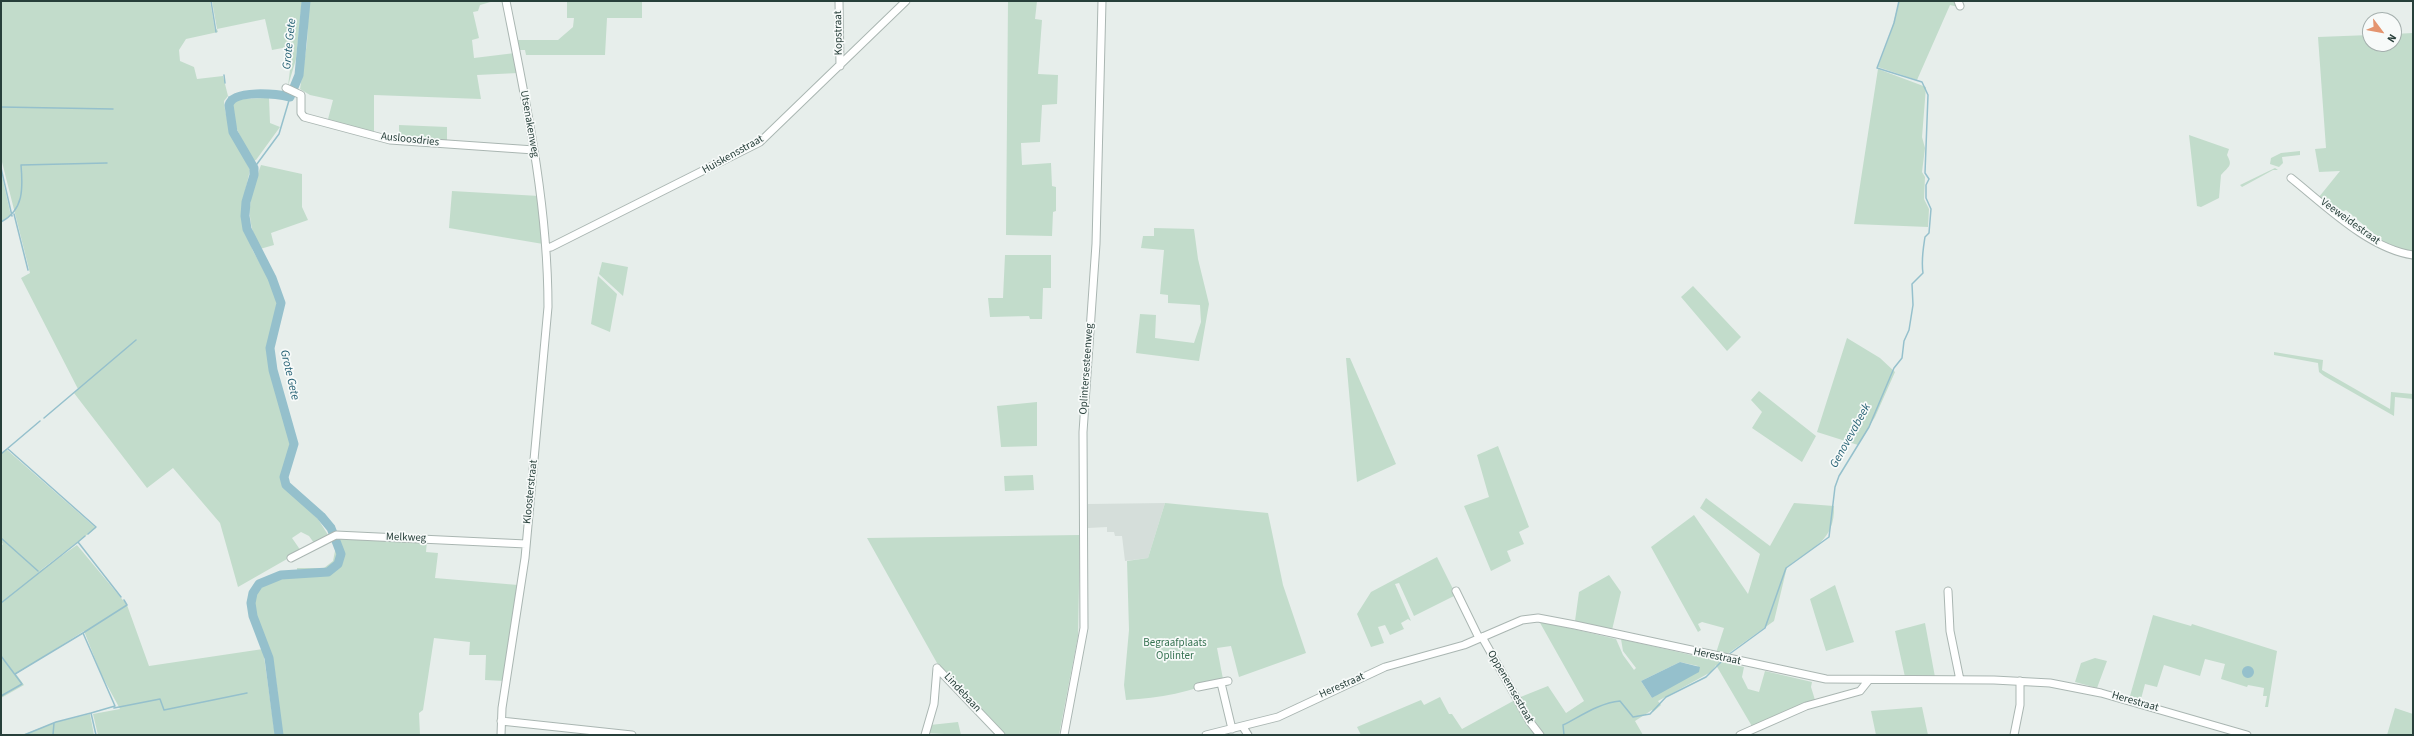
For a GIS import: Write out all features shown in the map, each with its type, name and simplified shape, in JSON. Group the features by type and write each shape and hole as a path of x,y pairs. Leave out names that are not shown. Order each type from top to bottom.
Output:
{"street":[{"name":"Utsenakenweg","path":"506,1 542,198 546,248"},
{"name":"Kopstraat","path":"839,1 840,66"},
{"name":"Huiskensstraat","path":"546,248 597,225 760,142 906,1"},
{"name":"Oplintersesteenweg","path":"1064,735 1084,628 1083,432 1096,244 1102,1"},
{"name":"Ausloosdries","path":"286,88 298,92 302,98 301,113 304,117 382,138 534,150"},
{"name":"Veeweidestraat","path":"2291,178 2368,237 2398,252 2413,255"},
{"name":"Kloosterstraat","path":"501,735 501,721 526,544 547,335 548,291 546,248"},
{"name":"Melkweg","path":"291,558 333,536 526,544"},
{"path":"1456,591 1481,638"},
{"path":"1948,591 1950,631 1960,680"},
{"name":"Herestraat","path":"1206,735 1243,727 1278,717 1385,667 1481,638 1522,620 1538,618 1817,678 1868,681 1960,680 2050,683 2101,693 2247,735"},
{"name":"Oppenemsestraat","path":"1481,638 1530,722 1540,735"},
{"name":"Lindebaan","path":"925,735 934,704 937,668 1001,735"},
{"path":"1740,735 1806,706 1860,691 1868,681"},
{"path":"2014,735 2020,705 2020,681"},
{"path":"1198,688 1225,682 1232,729"},
{"path":"501,721 632,735"},
{"path":"1243,727 1248,735"}],"shaded area":[{"path":"1165,503 1148,558 1125,561 1122,536 1115,536 1114,532 1107,532 1107,527 1088,528 1088,504"}],"green space":[{"path":"1,1 210,1 215,30 217,29 218,32 186,39 179,50 180,61 194,67 197,79 223,76 228,96 224,101 227,120 250,170 242,205 242,218 253,251 269,279 277,303 266,350 290,440 289,451 283,467 282,484 318,519 328,535 314,543 309,536 301,532 292,538 301,551 238,587 220,523 173,468 147,488 74,393 78,389 21,278 30,273 1,158"},
{"path":"212,1 302,1 296,59 288,86 293,46 272,50 265,19 217,29"},
{"path":"309,1 494,1 480,5 478,11 473,12 479,38 472,40 474,58 515,53 518,73 477,75 481,99 374,95 374,135 327,123 333,100 310,95 300,89 307,43"},
{"path":"567,1 642,1 642,18 607,18 605,55 526,55 525,50 519,50 517,40 558,40 573,27 574,18 567,18"},
{"path":"1008,1 1037,1 1035,19 1042,20 1038,74 1058,75 1057,104 1042,105 1040,142 1021,143 1022,165 1051,163 1052,186 1056,187 1056,211 1053,212 1052,236 1006,235"},
{"path":"1899,1 1956,1 1958,7 1950,5 1917,80 1878,67 1891,32"},
{"path":"2413,33 2413,253 2377,240 2379,238 2346,210 2339,214 2319,197 2340,171 2319,172 2315,149 2326,148 2318,37 2362,35 2362,52 2402,52 2402,34"},
{"path":"1878,69 1926,87 1922,137 1925,148 1922,172 1925,177 1924,199 1929,209 1928,227 1854,224"},
{"path":"269,98 270,123 280,127 256,160 253,161 249,158 234,122 232,103 236,99"},
{"path":"399,125 447,127 447,141 399,138"},
{"path":"2189,135 2229,149 2227,155 2230,164 2221,175 2219,198 2201,207 2197,206"},
{"path":"2300,151 2300,155 2282,157 2283,163 2279,167 2270,164 2271,158 2281,153"},
{"path":"261,165 302,174 302,207 308,220 271,233 274,245 260,249 252,227 250,207 251,198"},
{"path":"2275,168 2278,170 2273,170 2242,187 2240,185"},
{"path":"1,172 11,216 1,221"},
{"path":"452,191 539,196 543,244 449,228"},
{"path":"1154,228 1194,229 1198,259 1209,304 1199,361 1136,353 1140,314 1156,315 1155,338 1194,343 1201,322 1200,305 1168,303 1168,295 1160,294 1164,250 1141,248 1143,236 1154,236"},
{"path":"1005,255 1051,255 1051,288 1043,288 1042,319 1030,319 1029,316 990,317 988,298 1003,298"},
{"path":"602,262 628,267 623,296 599,274"},
{"path":"598,276 617,294 610,332 591,324"},
{"path":"1693,286 1741,337 1727,351 1681,297"},
{"path":"1847,338 1880,358 1895,372 1875,417 1858,445 1817,432"},
{"path":"2274,352 2323,360 2322,370 2390,409 2391,392 2413,394 2413,399 2395,397 2394,416 2324,376 2319,372 2318,363 2274,355"},
{"path":"1346,358 1350,358 1396,464 1357,482"},
{"path":"1759,391 1816,436 1802,462 1752,428 1762,412 1751,400"},
{"path":"1037,402 1037,446 1001,447 997,406"},
{"path":"1498,446 1529,527 1519,532 1524,544 1507,551 1511,561 1491,571 1464,506 1489,497 1477,455"},
{"path":"6,449 96,528 37,573 77,545 127,605 149,666 263,649 275,735 98,735 93,714 120,709 101,674 84,631 16,674 24,685 1,698 1,546 3,544 1,542 1,453"},
{"path":"1033,475 1034,490 1005,491 1004,476"},
{"path":"1706,498 1770,546 1794,503 1834,506 1831,528 1826,536 1813,548 1787,567 1774,621 1726,655 1716,653 1724,628 1702,622 1698,624 1701,630 1698,632 1651,547 1694,515 1748,594 1760,554 1700,508"},
{"name":"Begraafplaats Oplinter","path":"1165,503 1268,513 1283,585 1306,653 1239,677 1231,646 1217,648 1223,679 1175,694 1126,700 1124,685 1129,630 1127,561 1148,558"},
{"path":"1080,535 1078,636 1059,735 1003,735 937,663 867,538"},
{"path":"337,538 427,541 426,552 438,553 435,578 518,585 504,681 485,680 486,655 469,655 470,642 434,638 423,710 419,713 420,735 282,735 272,658 255,616 253,604 254,597 256,593 267,584 281,579 328,574 338,568 342,557"},
{"path":"335,551 338,551 338,559 325,570 297,570 297,568 324,568 333,561"},
{"path":"1437,557 1456,595 1414,616 1399,583 1395,584 1411,621 1408,619 1401,623 1404,629 1390,635 1385,625 1378,627 1384,643 1371,647 1357,614 1371,592"},
{"path":"1609,575 1621,592 1612,630 1575,621 1579,592"},
{"path":"1835,585 1854,642 1826,651 1810,599"},
{"path":"2153,615 2191,626 2192,624 2277,651 2268,707 2265,707 2267,696 2263,696 2264,688 2248,685 2247,687 2221,679 2225,664 2205,659 2200,676 2164,665 2157,687 2145,684 2141,699 2130,696"},
{"path":"1539,621 1616,639 1623,655 1634,670 1636,668 1623,651 1621,639 1744,667 1742,677 1748,689 1759,692 1765,671 1812,682 1811,687 1815,700 1753,728 1716,665 1711,672 1658,701 1661,705 1653,712 1652,710 1635,721 1643,735 1542,735 1518,698 1548,686 1566,713 1584,701","holes":["1680,662 1698,666 1652,698 1641,681"]},
{"path":"1925,623 1935,677 1905,677 1895,631"},
{"path":"2095,658 2107,661 2097,688 2075,682 2081,663"},
{"path":"1440,697 1449,714 1452,714 1462,729 1515,700 1536,735 1361,735 1357,727 1421,700 1424,705"},
{"path":"1922,707 1928,735 1876,735 1871,711"},
{"path":"2395,708 2413,714 2413,735 2387,735"},
{"path":"90,714 94,735 22,735 56,722"},
{"path":"958,722 961,735 927,733 930,725"}],"water":[{"path":"1680,662 1700,667 1699,672 1652,698 1641,681"},
{"path":"2250,666 2253,667 2253,677 2246,678 2243,677 2242,670 2243,667"}],"waterway":[{"path":"211,1 216,32"},
{"name":"Grote Gete","path":"279,735 269,658 253,616 251,603 253,593 259,584 281,575 328,572 338,564 341,554 331,528 321,516 286,485 284,477 294,444 273,370 270,348 281,303 272,278 247,229 245,216 246,202 254,175 254,168 233,132 229,105 232,100 247,95 266,94 290,97 299,75 306,1"},
{"name":"Genovevabeek","path":"1728,655 1765,628 1786,568 1829,537 1835,487 1839,476 1869,427 1894,368 1902,358 1904,341 1909,330 1913,305 1912,284 1923,273 1923,251 1925,237 1929,233 1931,209 1926,198 1926,185 1929,179 1925,173 1928,95 1922,82 1877,68 1894,23 1899,1"},
{"path":"224,75 225,83"},
{"name":"Grote Gete","path":"229,97 230,101"},
{"path":"254,168 279,134 290,97"},
{"path":"1,107 113,109"},
{"path":"1,222 9,217 18,205 22,190 21,165 107,163"},
{"path":"1,168 12,216"},
{"path":"14,214 28,270"},
{"path":"44,418 136,340"},
{"path":"1,454 40,421"},
{"path":"8,449 96,527 88,534"},
{"path":"85,536 78,542 121,597"},
{"path":"1,538 38,571"},
{"path":"1,603 78,542"},
{"path":"96,735 91,713 115,706 83,633 127,605 124,600"},
{"path":"15,674 83,633"},
{"path":"1,656 22,684 1,696"},
{"name":"Genovevabeek","path":"1564,735 1563,725 1590,710 1612,702 1620,701 1633,717 1650,714 1666,697 1706,677 1724,659"},
{"path":"114,708 160,699 164,710 247,693"},
{"path":"24,735 56,722 91,713"},
{"path":"53,735 54,723"}]}
